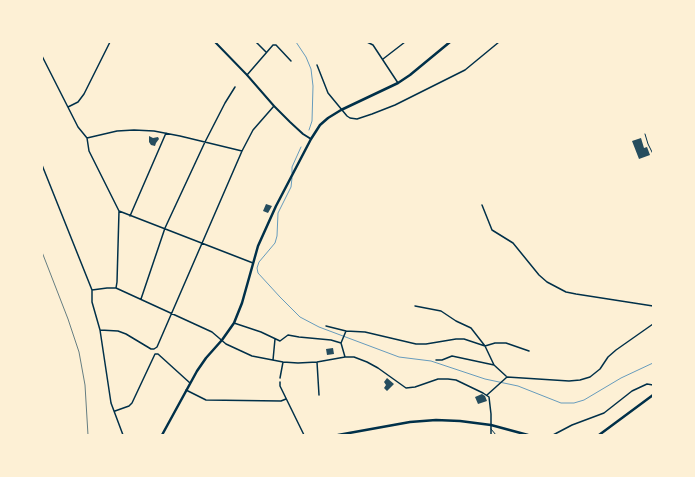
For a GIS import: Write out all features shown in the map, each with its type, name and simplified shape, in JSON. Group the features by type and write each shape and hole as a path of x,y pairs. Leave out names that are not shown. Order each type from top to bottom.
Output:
{"main road":[{"path":"162,435 190,383 206,358 222,340 234,323 242,303 258,246 311,139 320,125 341,110 398,84 421,67 450,42"},
{"path":"599,435 653,395"},
{"path":"338,435 419,421 460,421 491,426 528,435"}],"street":[{"path":"68,107 78,102 84,94 110,42"},
{"path":"216,42 274,106 303,134 311,139"},
{"path":"256,42 266,52"},
{"path":"367,42 373,45 398,84"},
{"path":"383,59 405,42"},
{"path":"316,65 328,93 341,110 350,118 357,119 395,105 465,70 499,42"},
{"path":"247,75 273,45 276,46 291,61"},
{"path":"42,57 78,127 87,138 89,151 119,211 116,288"},
{"path":"141,299 165,228 205,142 235,88"},
{"path":"100,330 118,331 151,349 157,348 242,151 253,130 274,106"},
{"path":"87,138 117,131 134,130 166,133 242,151"},
{"path":"130,216 166,133"},
{"path":"42,165 92,290 92,302 100,330 111,403 123,435"},
{"path":"482,205 492,230 513,243 539,275 547,282 566,292 653,306"},
{"path":"119,211 253,262"},
{"path":"92,290 116,288 212,332 240,351 252,356 283,362 317,362 345,357 354,357 367,362 406,388 415,387 438,379 456,380 487,395 490,405 491,435"},
{"path":"415,306 441,310 456,321 471,328 485,346 494,365 507,377 568,381 590,377 600,369 612,353 653,324"},
{"path":"234,323 261,332 280,341 288,334 299,337 331,340 341,343"},
{"path":"326,326 346,331 365,332 416,344 464,339 485,346 495,342 506,343 528,351"},
{"path":"345,357 341,343 346,331"},
{"path":"273,360 275,339"},
{"path":"114,412 129,406 132,403 155,354 158,354 190,383"},
{"path":"436,360 442,360 452,356 494,365"},
{"path":"280,378 283,362"},
{"path":"317,362 319,395"},
{"path":"487,395 507,377"},
{"path":"280,382 280,386 304,435"},
{"path":"553,435 572,425 604,414 632,391 647,384 653,385"},
{"path":"186,390 206,400 281,401 286,399"}],"lane":[{"path":"645,134 653,154"},
{"path":"491,426 496,435"}],"building":[{"path":"149,136 153,138 158,137 159,139 155,146 151,145 149,142"},
{"path":"641,138 644,148 647,147 650,155 639,159 632,141"},
{"path":"266,204 272,206 268,213 263,211"},
{"path":"333,348 334,354 327,355 326,349"},
{"path":"387,378 394,384 387,391 384,388 386,385 384,382"},
{"path":"482,394 485,396 487,401 478,404 475,397"}],"waterway":[{"path":"296,42 306,57 311,69 313,86 312,121 309,130"},
{"path":"292,173 292,167 301,147"},
{"path":"292,178 291,187 278,213 277,236 275,243 259,262 257,268 258,273 300,317 319,327 399,357 431,361 485,379 518,386 561,403 574,403 584,400 621,378 653,363"}],"railway":[{"path":"42,252 79,352 85,385 88,435"}]}
